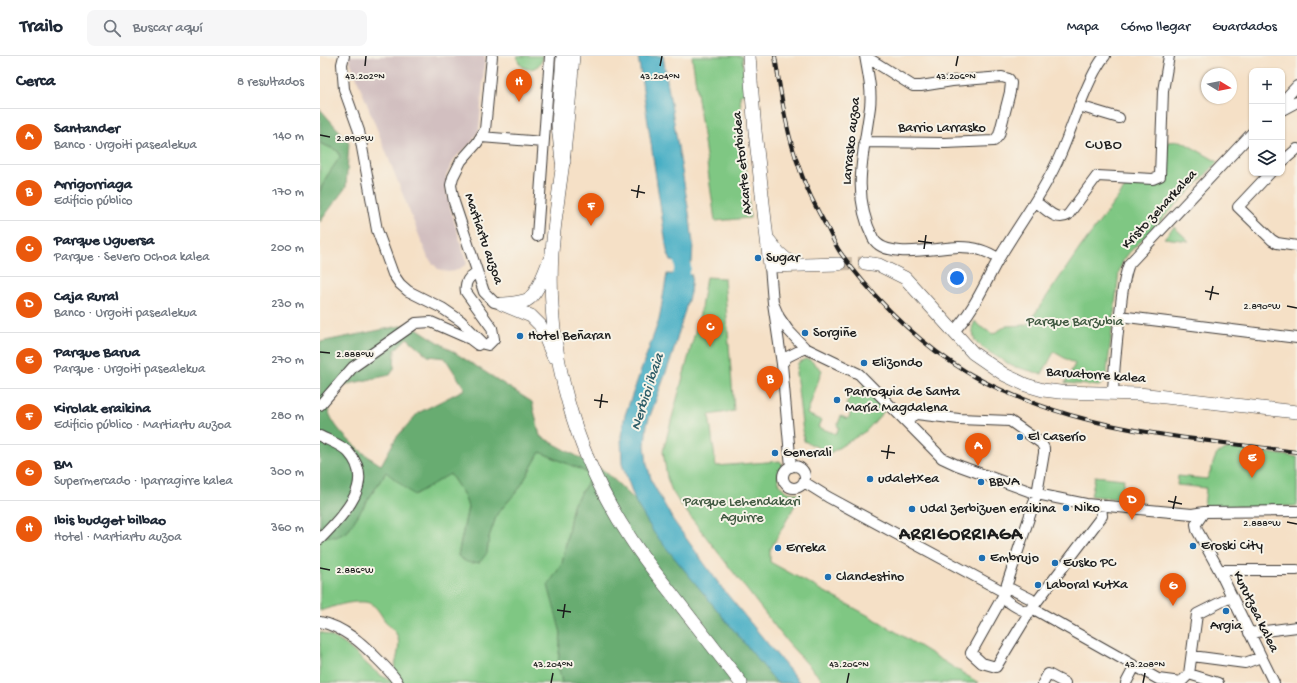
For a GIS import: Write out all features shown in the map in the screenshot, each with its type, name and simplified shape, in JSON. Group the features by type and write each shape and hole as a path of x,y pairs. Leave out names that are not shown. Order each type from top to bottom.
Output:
{"highway":[{"path":"563,160 559,125 564,56"}],"main road":[{"path":"573,56 552,253 553,313 562,377 570,409 588,459 609,504 630,538 741,683"},
{"name":"Axarte etorbidea","path":"749,56 755,131 770,266"},
{"path":"767,238 779,253 793,265"},
{"path":"502,304 520,302 528,299 534,294 552,253"},
{"name":"Baruatorre kalea","path":"865,263 879,265 905,278 973,353 1005,375 1026,385 1043,390 1060,392 1113,393 1185,399 1297,412"},
{"path":"770,266 839,264"},
{"path":"502,304 531,316 540,325 562,377"}],"street":[{"path":"344,56 342,64 344,89 356,119 359,131 377,230 393,274 400,284 408,291 442,308 460,321 486,345"},
{"name":"Martiartu auzoa","path":"492,56 485,130 478,143 461,161 453,177 451,185 454,202 484,292 494,302 502,304"},
{"path":"537,236 550,56"},
{"name":"Barrio Larrasko","path":"864,142 994,142 999,135 1010,92 1010,83 1008,79 1002,77 913,86 865,56"},
{"name":"Larrasko auzoa","path":"865,56 871,92 864,142 860,196 874,240 878,245 891,250 902,251 960,247 984,251 999,259"},
{"path":"953,332 960,325 973,306 999,259 1036,202 1061,153 1087,86 1105,56"},
{"path":"1036,202 1057,218 1063,218 1068,215 1097,176 1153,179 1160,176 1163,92 1169,56"},
{"path":"1285,99 1297,86"},
{"path":"1285,108 1297,102"},
{"path":"1079,106 1119,118"},
{"path":"481,137 543,142"},
{"name":"Kristo zeharkalea","path":"1113,393 1113,373 1119,316 1125,273 1129,264 1249,137"},
{"path":"1285,159 1297,149"},
{"path":"1267,176 1238,207 1272,240 1277,243 1297,246"},
{"path":"770,266 773,303 782,364 791,467"},
{"path":"320,405 353,367 416,323 431,322 470,339 482,348 490,343 494,339 492,328 466,292 465,287 467,280 477,272"},
{"path":"773,303 779,317 795,338 805,348 859,374 942,458 957,465 1036,494 1100,505 1192,514 1204,512 1297,511"},
{"path":"1119,316 1297,338"},
{"path":"779,344 783,338 795,338"},
{"path":"782,364 787,357 805,348"},
{"path":"905,420 916,414 1010,421 1041,443 1044,448 1036,494 1003,594 971,653 982,662 996,667 1032,608 1102,516 1100,505"},
{"path":"320,436 349,452 358,467 359,483 354,498 346,511 320,539"},
{"path":"791,467 798,467 803,471 805,477 804,482 797,488 790,487 784,480 786,471 791,467"},
{"path":"804,482 828,497 1003,594 1005,600 1025,610 1032,608 1158,679 1181,682 1189,674 1198,614 1230,596"},
{"name":"Kurutzea kalea","path":"1204,512 1196,524 1197,530 1219,570 1248,633 1274,683"},
{"path":"1219,570 1297,570"},
{"path":"320,622 336,627 356,639 385,667 398,683"},
{"path":"1248,633 1297,627"},
{"path":"1192,656 1245,663 1260,657"},
{"path":"1126,683 1135,666"},
{"path":"1043,683 1048,674 1065,683"},
{"path":"1189,674 1218,683"}],"shaded area":[{"path":"348,56 485,56 479,130 472,142 455,158 446,176 446,189 449,204 467,264 455,271 448,272 438,269 428,258"}],"green space":[{"path":"517,56 543,57 538,66 529,69 521,66"},
{"path":"692,56 742,56 745,94 740,95 750,218 715,221"},
{"path":"320,109 349,142 346,187 320,222 320,191 327,176 340,157 338,151 320,143"},
{"name":"Parque Barzubia","path":"1181,141 1218,162 1129,253 1123,261 1119,272 1106,380 1099,386 1065,383 1075,364 1054,352 1042,374 1012,366 986,350 975,341 972,328 975,321 979,326 993,334 1006,326 1027,325 1080,248 1128,184 1148,185 1159,182 1166,173 1167,142"},
{"path":"320,143 338,151 340,157 327,176 320,191"},
{"path":"1174,227 1189,241 1164,238"},
{"name":"Parque Lehendakari Aguirre","path":"706,277 724,278 734,411 709,415 716,466 780,461 783,465 778,475 780,484 787,491 797,493 800,496 770,550 770,562 880,622 979,683 825,683 788,643 679,502 672,491 667,478 663,451 700,314"},
{"path":"410,324 532,402 540,436 606,472 686,549 800,683 562,683 558,665 561,633 548,585 562,564 573,505 592,476 580,469 540,452 519,489 497,514 489,537 487,553 480,562 468,562 458,556 468,507 464,495 450,474 414,495 386,472 347,532 336,537 324,536 320,525 320,342","holes":["407,338 428,356 445,358 465,389 418,413 396,438 381,465 359,449 339,429 329,413 328,400 339,386 390,375 394,369 395,350"]},
{"path":"805,359 810,360 822,370 807,414 821,420 818,427 836,434 841,416 848,419 853,408 846,405 851,393 859,396 865,383 887,408 866,431 830,453 804,441 796,373 798,363"},
{"path":"1232,448 1297,457 1297,506 1204,507 1206,488 1177,485 1178,476 1207,479 1217,454"},
{"path":"540,452 580,469 592,476 573,505 562,564 549,585 561,633 558,665 562,683 320,683 320,632 343,643 376,672 389,680 393,671 399,642 395,632 371,604 365,602 348,603 320,611 320,525 324,536 347,532 386,472 450,474 464,495 468,507 458,556 487,553 489,537 497,514 519,489"},
{"path":"1095,476 1124,479 1122,499 1091,496"}],"water":[{"path":"638,56 663,56 690,219 693,243 692,263 671,261 667,251"},
{"path":"667,274 692,275 690,293 672,356 647,424 645,445 647,464 652,482 673,520 722,588 800,683 777,683 654,533 636,503 622,464 621,436 625,415 659,320"}],"waterway":[{"name":"Nerbioi ibaia","path":"676,296 683,267 680,242"}],"tunnel":[{"path":"839,264 865,263"}],"railway":[{"path":"775,56 784,113 791,142 803,178 816,208 837,247 851,267 891,312 920,339 951,362 994,387 1024,400 1070,415 1154,433 1297,452"}],"place":[{"name":"Ibis budget bilbao","path":"519,102"},
{"name":"Kirolak eraikina","path":"591,226"},
{"name":"Sugar","path":"758,258"},
{"name":"Sorgiñe","path":"805,333"},
{"name":"Hotel Beñaran","path":"520,336"},
{"name":"Parque Uguersa","path":"710,347"},
{"name":"Elizondo","path":"864,363"},
{"name":"Arrigorriaga","path":"770,399"},
{"name":"Parroquia de Santa María Magdalena","path":"837,400"},
{"name":"El Caserío","path":"1020,437"},
{"name":"Generali","path":"775,453"},
{"name":"Santander","path":"978,466"},
{"name":"Parque Barua","path":"1252,478"},
{"name":"udaletxea","path":"870,479"},
{"name":"BBVA","path":"981,482"},
{"name":"Niko","path":"1066,508"},
{"name":"Udal zerbizuen eraikina","path":"912,509"},
{"name":"Caja Rural","path":"1132,520"},
{"name":"Eroski City","path":"1193,546"},
{"name":"Erreka","path":"778,548"},
{"name":"Embrujo","path":"982,558"},
{"name":"Eusko PC","path":"1055,563"},
{"name":"Clandestino","path":"828,577"},
{"name":"Laboral Kutxa","path":"1038,585"},
{"name":"BM","path":"1173,606"},
{"name":"Argia","path":"1226,611"}],"district":[{"name":"CUBO","path":"1104,145"},
{"name":"ARRIGORRIAGA","path":"961,535"}]}
